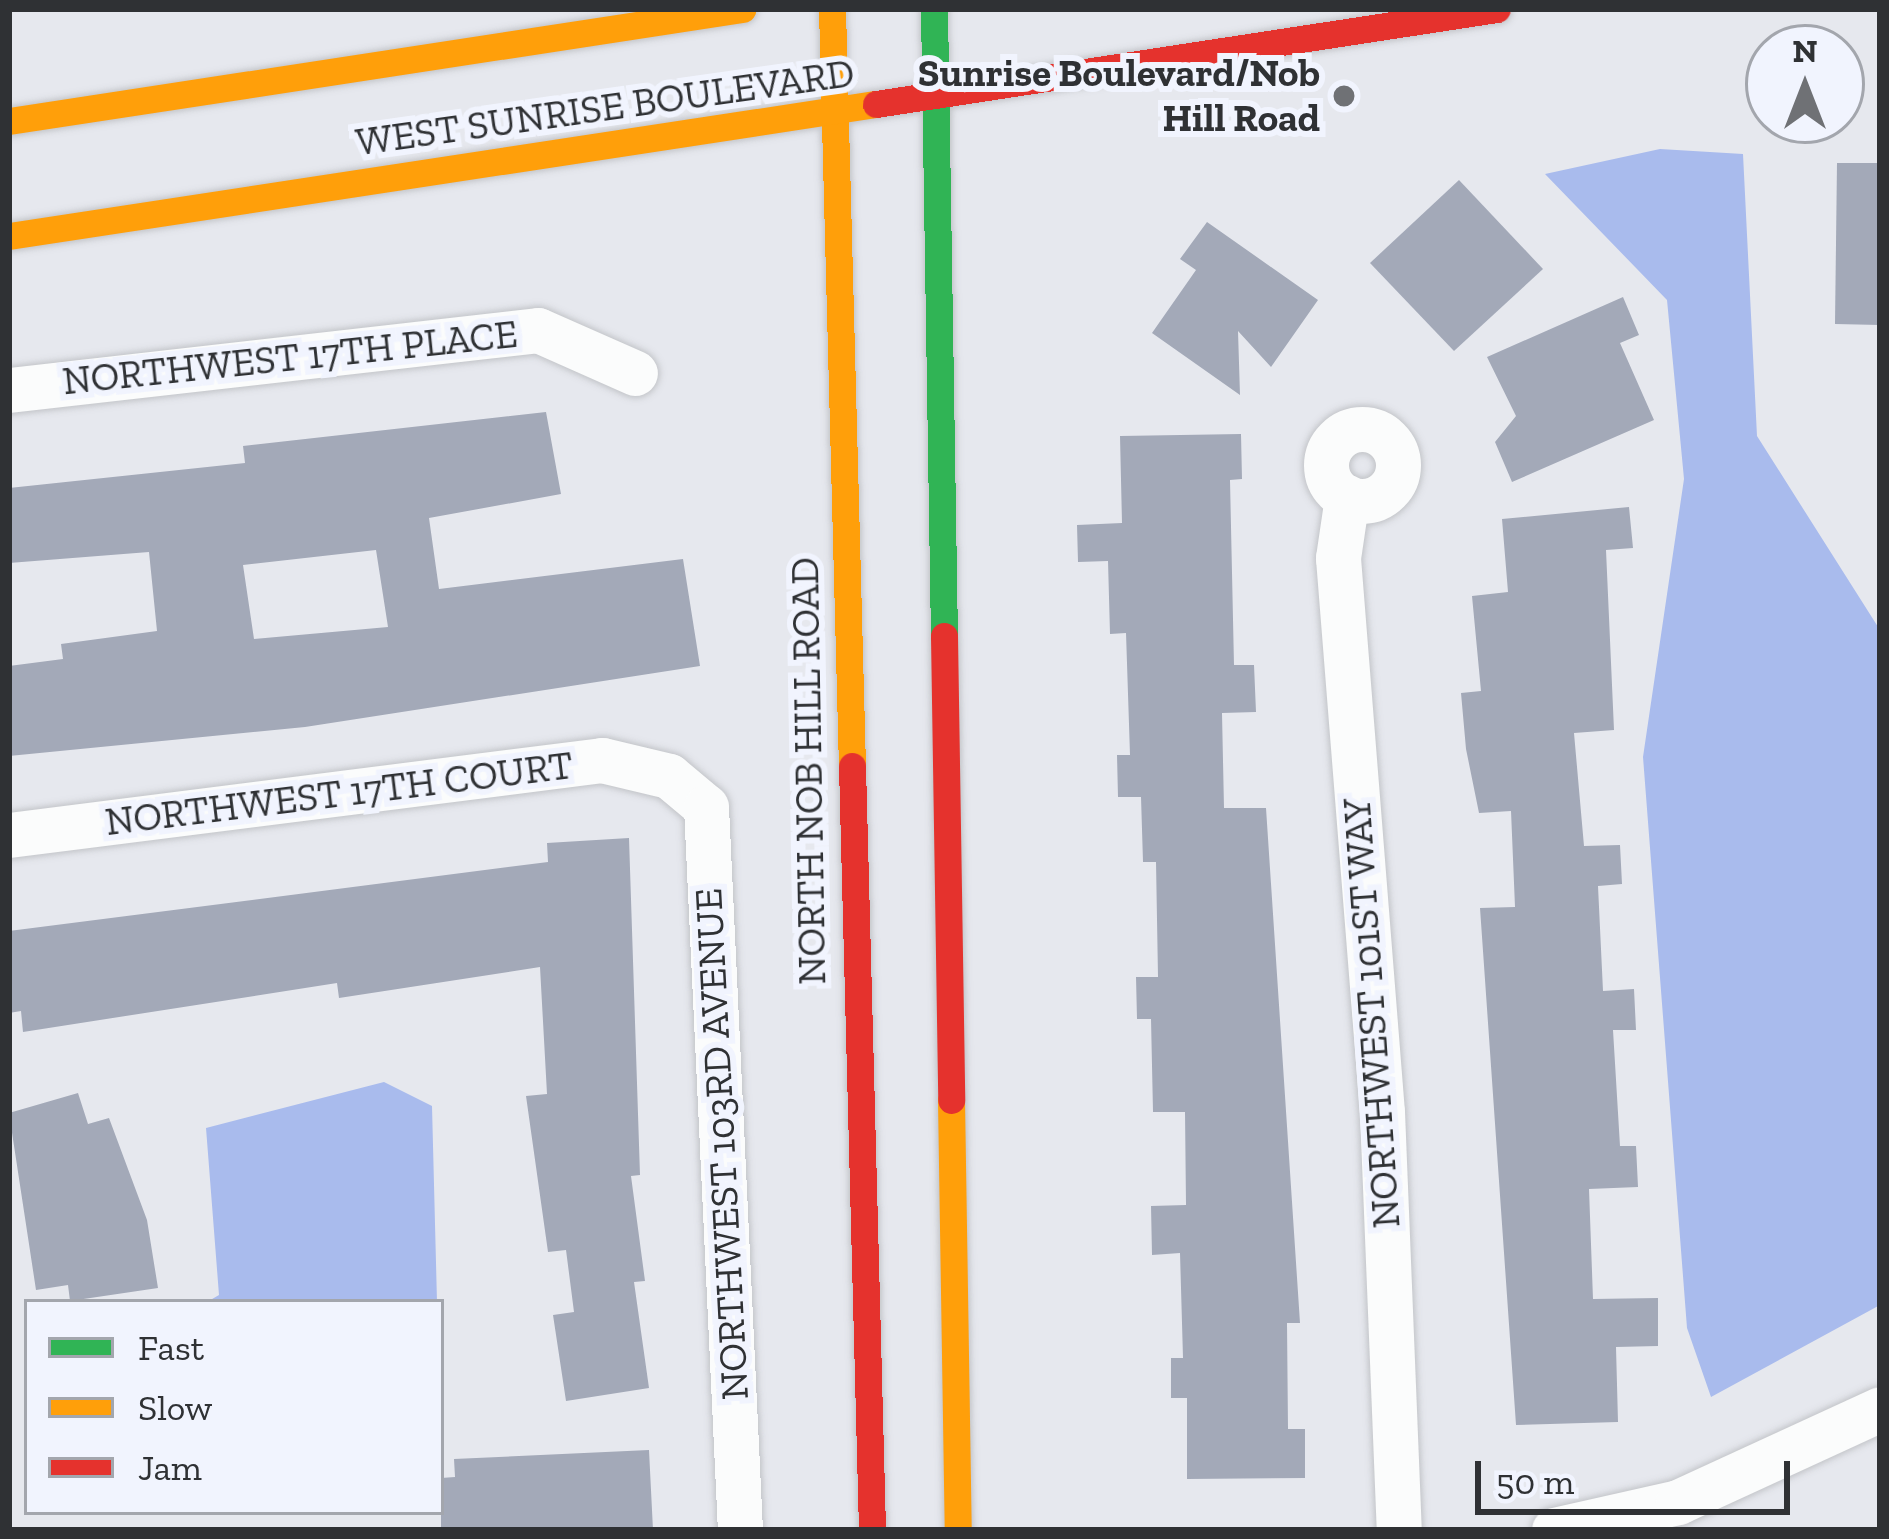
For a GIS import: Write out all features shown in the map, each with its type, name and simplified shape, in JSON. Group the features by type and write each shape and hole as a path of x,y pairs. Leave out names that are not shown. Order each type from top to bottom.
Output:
{"main road":[{"name":"WEST SUNRISE BOULEVARD","path":"9,121 742,9"},
{"name":"NORTH NOB HILL ROAD","path":"832,9 831,113 872,1530"},
{"path":"934,9 958,1530"},
{"name":"WEST SUNRISE BOULEVARD","path":"9,236 937,101 1497,9"}],"street":[{"name":"NORTHWEST 17TH PLACE","path":"9,390 538,330 635,373"},
{"name":"NORTHWEST 101ST WAY","path":"1347,497 1338,558 1382,1112 1399,1530"},
{"name":"NORTHWEST 17TH COURT","path":"9,835 602,760 669,776"},
{"name":"NORTHWEST 103RD AVENUE","path":"669,776 706,807 740,1530"},
{"path":"1554,1530 1678,1502 1880,1409"}],"water":[{"path":"1660,149 1743,154 1757,436 1880,630 1880,1305 1711,1397 1687,1328 1643,757 1684,479 1667,300 1545,174"},
{"path":"384,1082 432,1106 437,1299 212,1299 219,1295 206,1128"}],"building":[{"path":"1837,163 1880,163 1880,325 1835,324"},
{"path":"1459,180 1543,269 1454,351 1370,263"},
{"path":"1207,222 1318,300 1271,367 1238,331 1240,395 1152,333 1196,270 1180,259"},
{"path":"1623,297 1639,335 1620,343 1654,420 1512,482 1495,442 1516,416 1487,357"},
{"path":"546,412 561,494 429,518 439,589 683,559 700,666 305,727 9,756 9,666 63,659 61,644 157,631 149,552 9,563 9,488 245,463 243,446","holes":["376,550 388,627 254,639 243,565"]},
{"path":"1241,434 1242,479 1230,480 1234,665 1254,665 1256,712 1222,713 1224,808 1266,808 1300,1323 1287,1323 1288,1429 1305,1429 1305,1478 1187,1479 1187,1398 1171,1398 1171,1358 1183,1358 1180,1253 1152,1255 1151,1206 1186,1205 1185,1112 1153,1112 1151,1019 1137,1019 1136,977 1158,977 1156,862 1143,862 1141,797 1118,797 1117,755 1130,755 1126,633 1110,634 1108,561 1078,562 1077,525 1122,523 1120,436"},
{"path":"1629,507 1633,548 1606,550 1614,730 1574,733 1584,846 1620,845 1622,884 1598,886 1603,991 1634,989 1636,1030 1613,1030 1620,1146 1636,1146 1638,1187 1589,1189 1593,1299 1658,1298 1658,1346 1616,1347 1618,1422 1516,1425 1480,908 1515,907 1511,811 1479,813 1466,749 1461,693 1481,691 1472,596 1508,592 1502,519"},
{"path":"629,838 640,1175 631,1176 645,1281 634,1282 649,1388 566,1401 553,1315 574,1312 566,1250 548,1252 526,1096 547,1094 540,967 339,998 337,983 23,1032 21,1011 9,1013 9,931 548,862 547,843"},
{"path":"78,1093 88,1124 109,1118 147,1220 158,1288 84,1299 70,1299 68,1285 36,1290 9,1113"},
{"path":"649,1450 653,1530 441,1530 444,1478 455,1477 454,1459"}],"traffic: fast":[{"path":"934,9 944,636"}],"traffic: slow":[{"path":"9,121 742,9"},
{"path":"832,9 852,766"},
{"path":"9,236 876,104"},
{"path":"951,1100 958,1530"}],"traffic: jam":[{"path":"876,104 1497,9"},
{"path":"944,636 951,1100"},
{"path":"852,766 872,1530"}],"place":[{"name":"Sunrise Boulevard/Nob Hill Road","path":"1344,96"}]}
